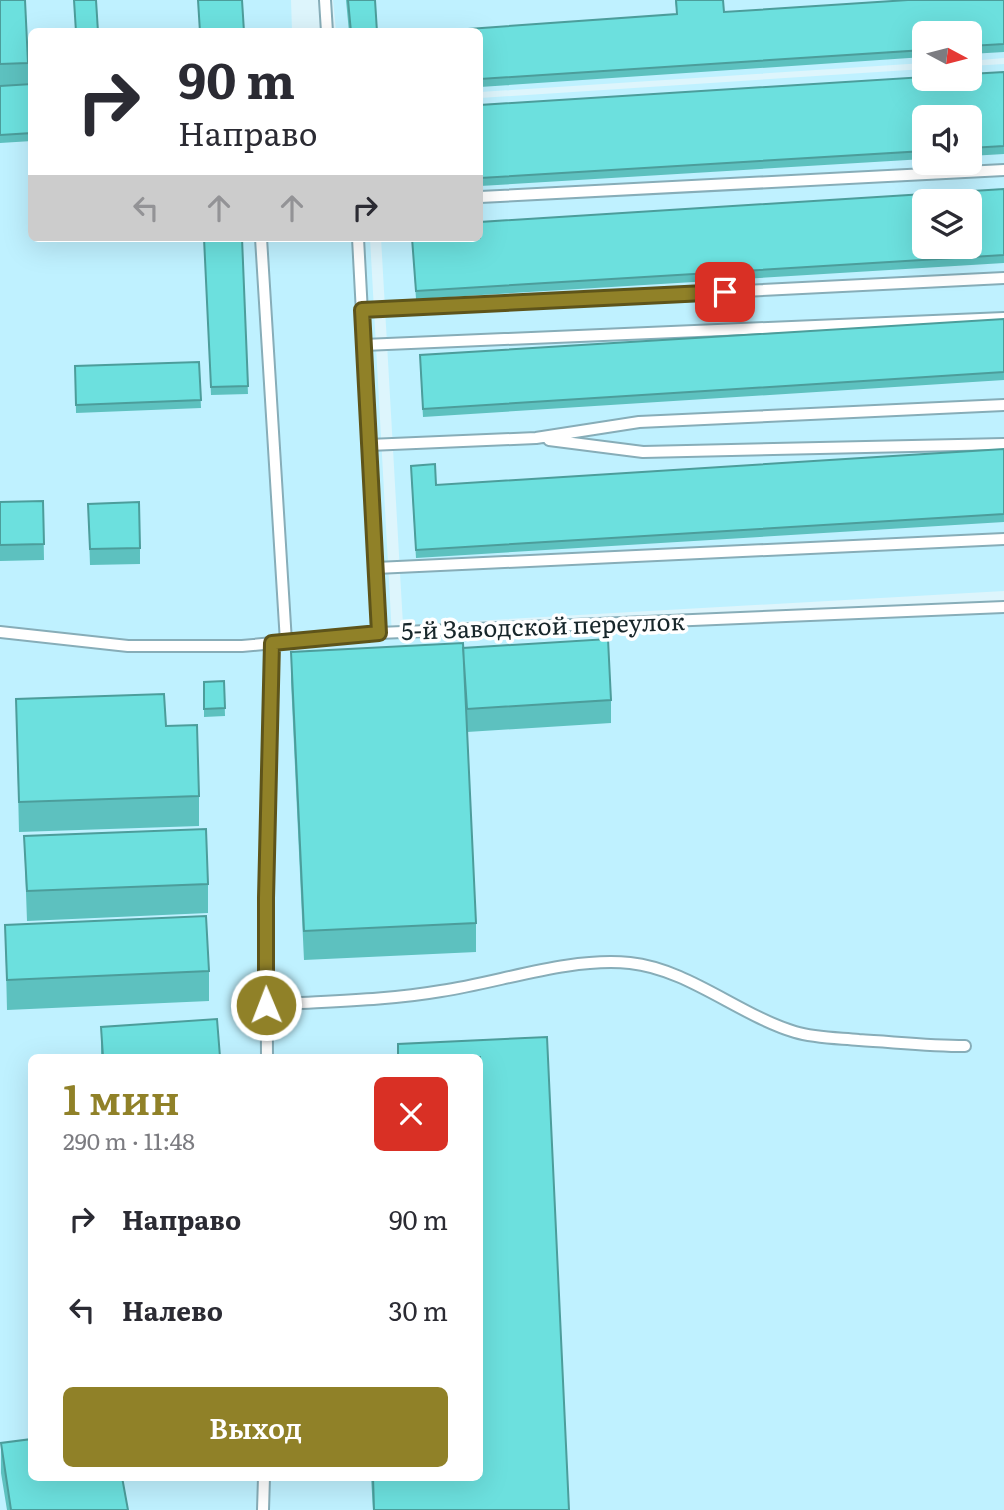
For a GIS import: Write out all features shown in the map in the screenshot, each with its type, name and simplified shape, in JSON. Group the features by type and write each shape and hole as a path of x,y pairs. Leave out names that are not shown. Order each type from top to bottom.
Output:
{"lane":[{"path":"325,0 327,28"},
{"path":"483,197 1004,170"},
{"path":"261,242 286,642"},
{"path":"358,242 379,633"},
{"path":"362,310 1004,278"},
{"path":"364,345 1004,318"},
{"path":"369,445 536,438 639,422 1004,405"},
{"path":"536,438 643,452 1004,444"},
{"path":"376,568 1004,539"},
{"name":"5-й Заводской переулок","path":"0,632 128,646 242,646 379,633 1004,607"},
{"path":"267,1054 266,898 272,643"},
{"path":"266,1005 403,996 442,991 538,971 612,961 649,966 668,972 740,1009 797,1033 923,1045 965,1046"},
{"path":"263,1510 264,1481"}],"shaded area":[{"path":"0,0 291,0 292,28 28,28 28,242 370,242 392,636 1004,609 1004,1510 0,1510"},
{"path":"333,0 1004,0 1004,58 982,60 982,21 912,21 912,64 483,92 483,28 336,28"},
{"path":"1004,64 1004,591 403,625 381,242 483,242 483,98 912,70 912,91 982,91 982,65"}],"building":[{"path":"0,0 25,0 28,63 0,64"},
{"path":"74,0 96,0 98,28 76,28"},
{"path":"198,0 242,0 244,28 200,28"},
{"path":"348,0 375,0 377,28 351,28"},
{"path":"676,0 723,0 724,12 908,0 1004,0 1004,44 982,45 982,21 912,21 912,51 483,79 482,28 677,14"},
{"path":"1004,72 1004,146 982,147 982,105 912,105 912,152 483,178 483,105 912,78 912,91 982,91 982,73"},
{"path":"28,84 28,133 0,135 0,86"},
{"path":"1004,189 1004,255 982,256 982,190"},
{"path":"912,195 912,259 939,259 416,291 412,242 483,242 483,222"},
{"path":"204,242 242,242 248,386 211,387"},
{"path":"1004,319 1004,372 423,409 420,355"},
{"path":"199,362 201,400 76,405 75,366"},
{"path":"1004,449 1004,514 416,550 411,466 435,464 436,485"},
{"path":"43,501 44,544 0,545 0,502"},
{"path":"139,502 140,548 90,549 88,504"},
{"path":"608,639 611,700 467,709 463,648"},
{"path":"463,643 476,923 304,931 291,652"},
{"path":"224,681 225,708 204,709 204,682"},
{"path":"164,694 166,726 197,725 199,796 19,802 16,699"},
{"path":"206,829 208,884 27,891 24,836"},
{"path":"206,916 209,971 7,980 5,925"},
{"path":"217,1019 220,1054 103,1054 101,1027"},
{"path":"547,1037 569,1510 374,1510 373,1481 483,1481 483,1054 398,1054 398,1044"},
{"path":"28,1440 28,1481 123,1481 128,1510 11,1510 1,1443"}],"route":[{"path":"266,1005 272,643 379,633 362,310 725,292"}]}
